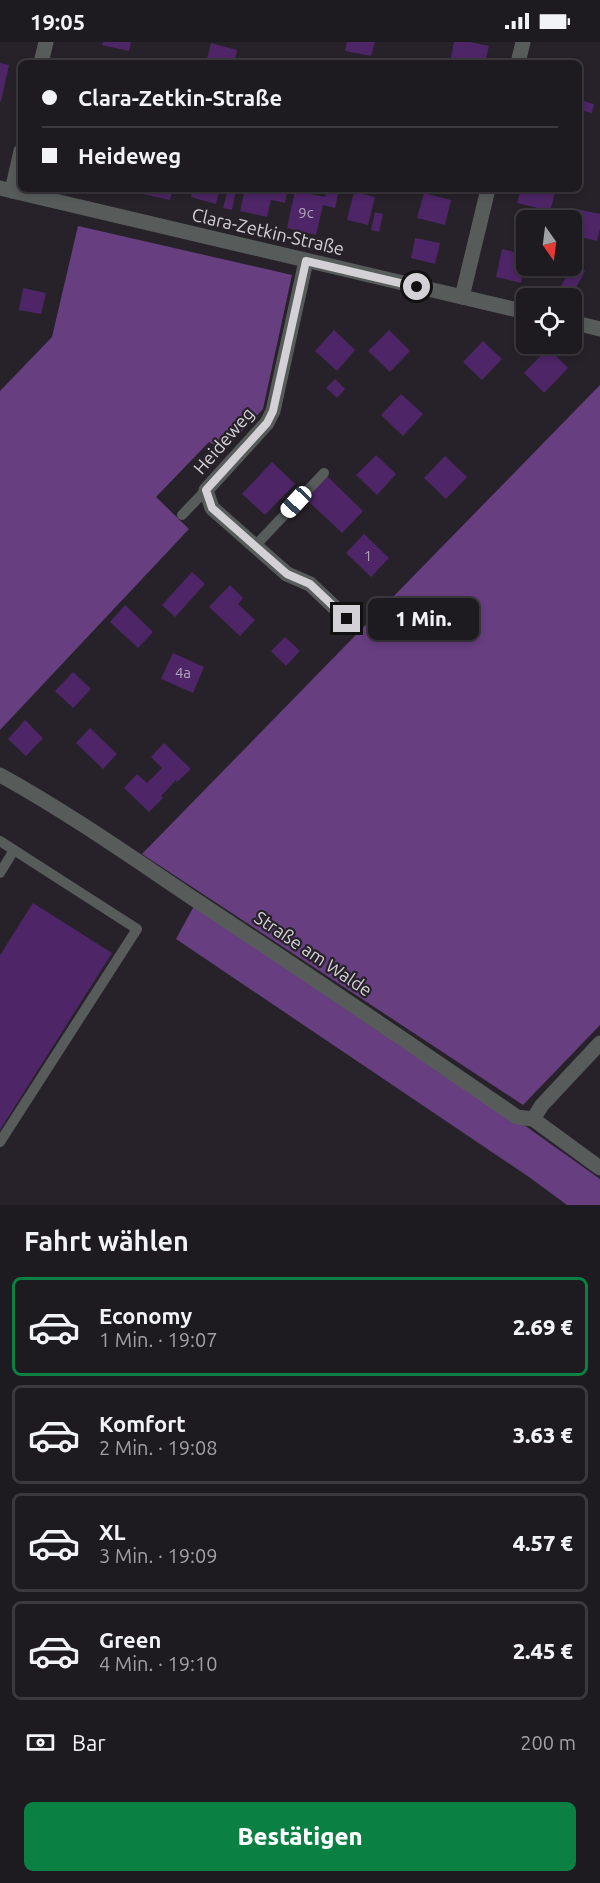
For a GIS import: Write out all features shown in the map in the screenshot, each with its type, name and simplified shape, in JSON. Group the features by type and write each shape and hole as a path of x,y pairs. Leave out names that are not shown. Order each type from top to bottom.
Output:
{"street":[{"path":"42,60 46,42"},
{"path":"519,60 523,42"},
{"path":"6,190 18,159"},
{"name":"Clara-Zetkin-Straße","path":"6,190 516,310"},
{"path":"462,297 487,192"},
{"name":"Heideweg","path":"306,261 273,411 267,423 206,490 212,508 287,574 310,584 347,619"},
{"path":"582,324 600,329"},
{"name":"Straße am Walde","path":"0,775 31,792 107,841 350,1002 517,1117 533,1119 600,1168"},
{"path":"533,1119 542,1105 600,1043"}],"lane":[{"path":"255,546 324,473"},
{"path":"182,515 206,490"},
{"path":"0,841 137,929 0,1142"},
{"path":"0,873 14,850"}],"shaded area":[{"path":"78,226 292,275 263,409 224,450 209,442 156,497 189,529 0,730 0,391 52,337"},
{"path":"600,385 600,1025 523,1105 142,854"},
{"path":"194,906 517,1120 600,1179 600,1205 567,1205 176,939"}],"building":[{"path":"103,42 131,42 129,51 102,45"},
{"path":"347,42 375,42 371,56 345,51"},
{"path":"454,42 470,42 489,46 486,60 451,60"},
{"path":"211,43 237,50 235,60 207,60"},
{"path":"0,63 9,65 1,101 0,101"},
{"path":"582,101 594,104 592,113 582,111"},
{"path":"143,192 172,192 170,200 143,194"},
{"path":"192,192 219,192 216,204 191,197"},
{"path":"227,192 236,192 232,210 223,208"},
{"path":"244,192 287,192 285,203 271,200 267,217 240,211"},
{"path":"295,192 325,197 326,192 338,192 335,208 323,205 316,235 287,228"},
{"path":"354,192 375,197 368,225 347,220"},
{"path":"520,192 555,192 550,210 517,203"},
{"path":"424,193 451,200 445,225 417,218"},
{"path":"582,210 600,214 597,241 582,237"},
{"path":"375,212 383,214 379,232 371,230"},
{"path":"415,238 440,243 435,264 411,258"},
{"path":"502,249 516,252 516,276 522,276 521,283 496,277"},
{"path":"582,269 585,271 576,288 561,286 566,276 582,276"},
{"path":"23,288 46,293 41,314 19,310"},
{"path":"334,330 355,350 337,371 315,351"},
{"path":"389,330 410,351 390,372 368,351"},
{"path":"483,341 502,359 482,380 463,362"},
{"path":"542,354 554,354 568,368 544,393 524,373"},
{"path":"335,379 345,389 337,398 326,388"},
{"path":"401,394 423,414 403,436 381,415"},
{"path":"376,455 396,474 377,495 356,475"},
{"path":"445,456 467,477 446,499 424,478"},
{"path":"272,462 295,484 265,515 242,494"},
{"path":"327,476 363,511 342,533 306,499"},
{"path":"364,534 389,558 371,577 346,553"},
{"path":"192,572 205,584 175,617 162,605"},
{"path":"230,585 243,598 238,604 255,620 240,636 209,607"},
{"path":"125,605 153,632 138,648 110,622"},
{"path":"285,637 300,651 286,666 271,651"},
{"path":"173,653 204,667 193,693 161,679"},
{"path":"73,672 91,689 73,708 55,691"},
{"path":"25,720 43,738 26,756 8,739"},
{"path":"90,728 117,754 103,769 76,743"},
{"path":"164,743 191,769 177,782 176,780 149,812 124,788 137,774 147,783 162,768 151,757"},
{"path":"33,903 112,953 0,1130 0,955"}],"route":[{"path":"347,619 310,584 287,574 212,508 206,490 267,423 273,411 306,261 417,287"}]}
